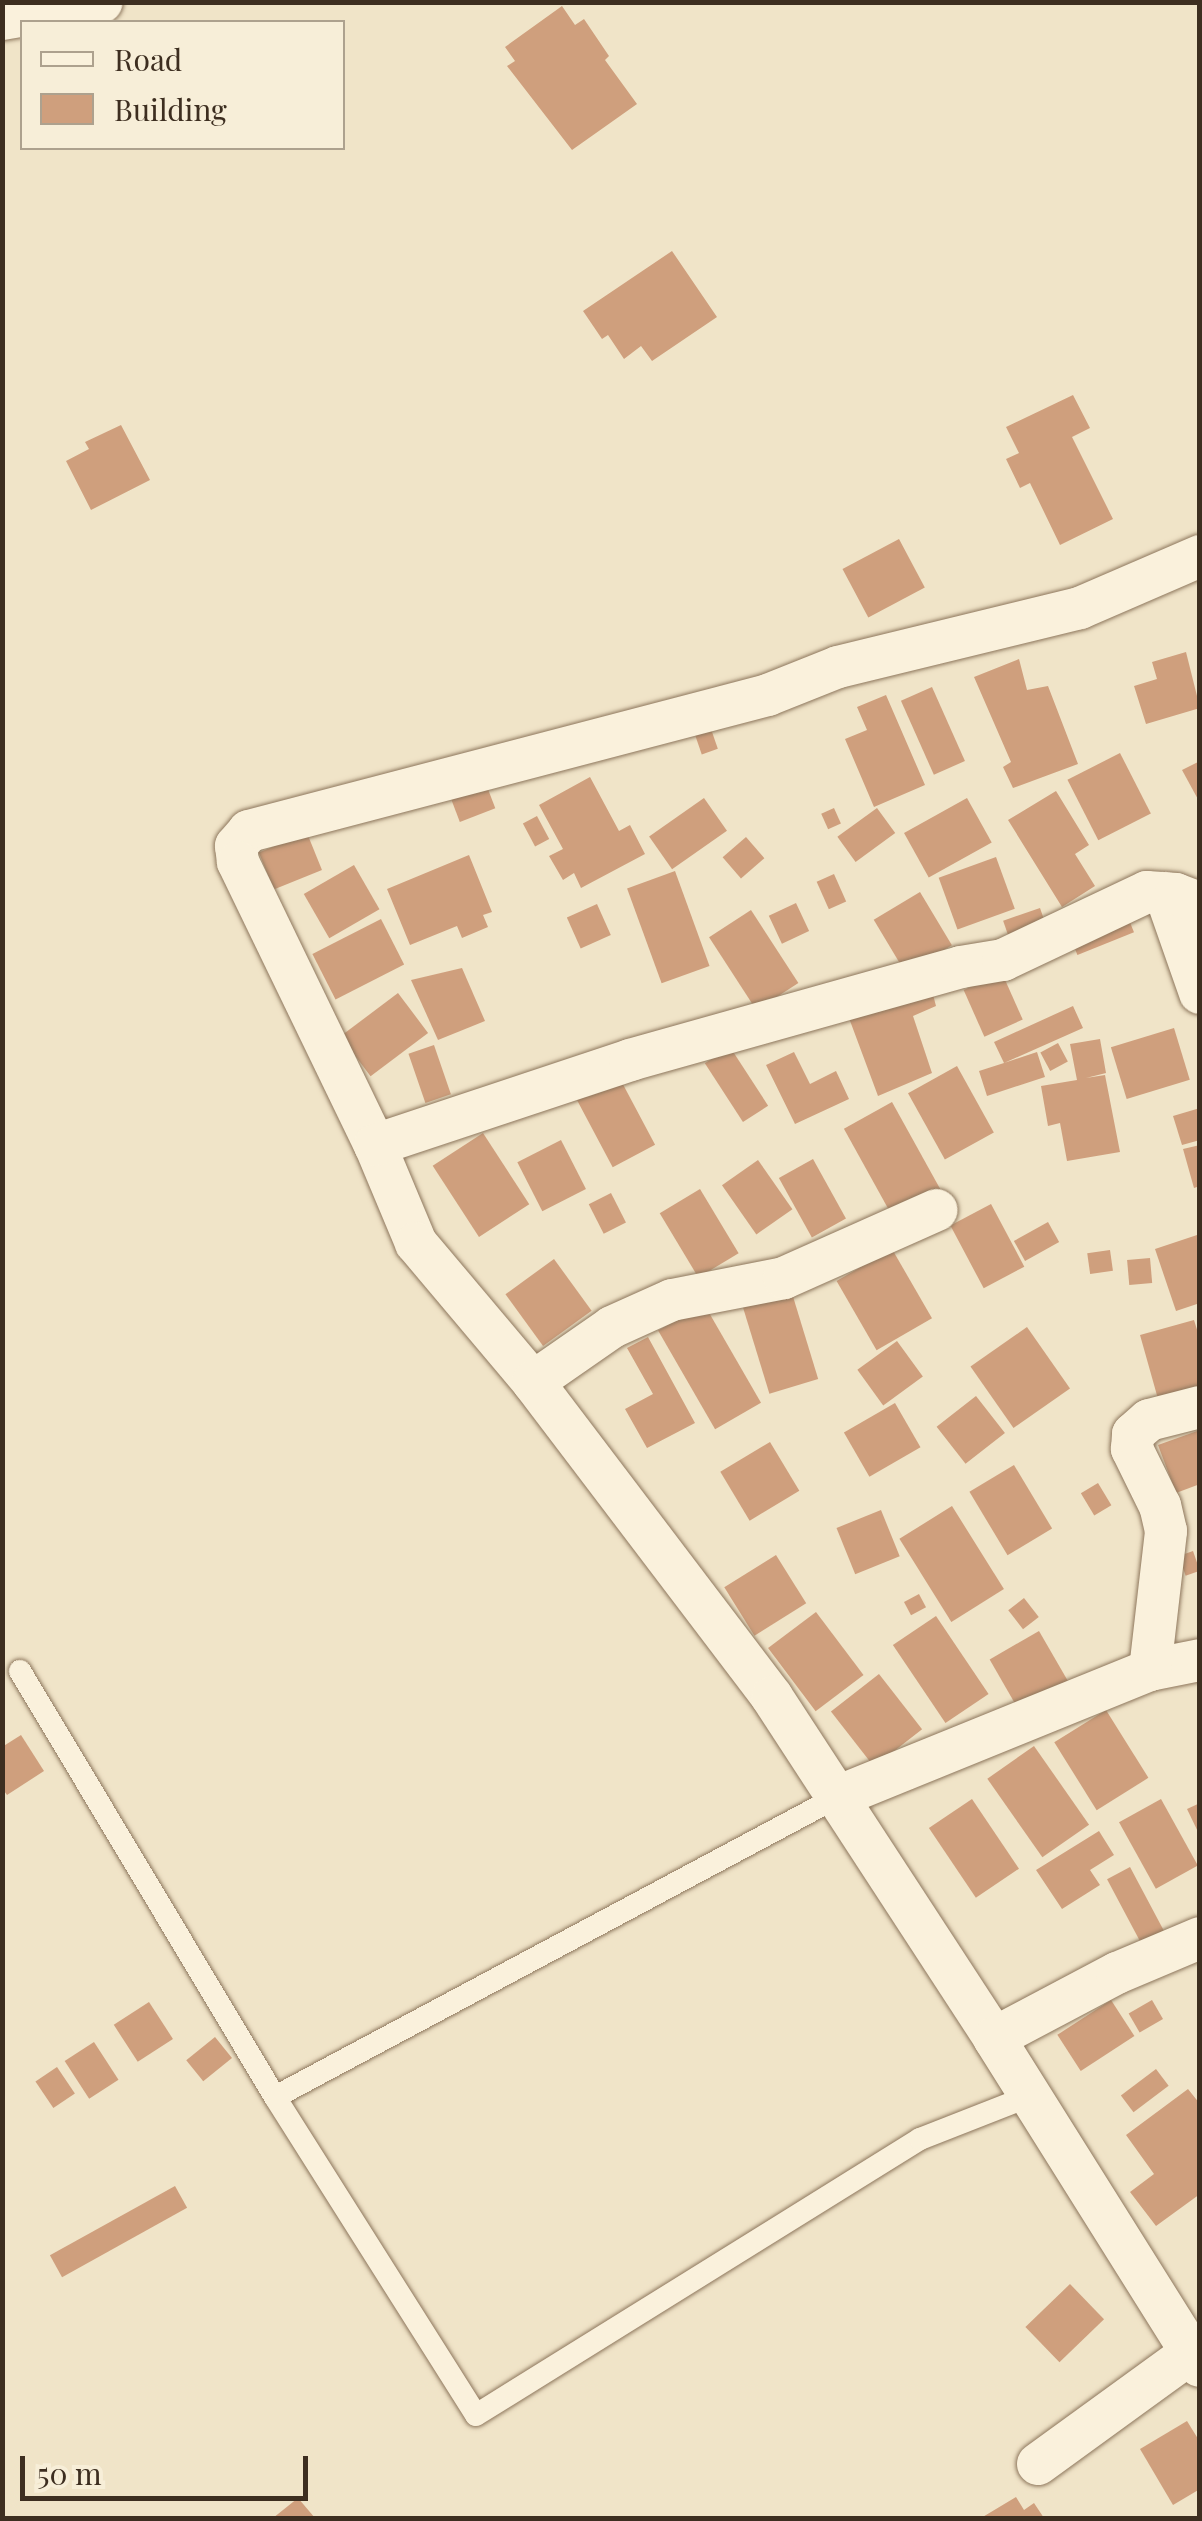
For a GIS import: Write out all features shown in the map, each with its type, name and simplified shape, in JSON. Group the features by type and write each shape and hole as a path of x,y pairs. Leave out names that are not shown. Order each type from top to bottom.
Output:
{"street":[{"path":"2,19 102,2"},
{"path":"1038,2464 1195,2359 994,2038 772,1697 533,1382 416,1243 375,1145 238,862 236,846 249,832 768,695 838,667 1080,608 1200,556"},
{"path":"375,1145 630,1060 961,967 1002,960 1054,940 1147,892 1182,898 1200,993"},
{"path":"533,1382 612,1327 672,1300 784,1278 937,1210"},
{"path":"1150,1670 1166,1531 1160,1506 1132,1449 1133,1434 1149,1420 1200,1407"},
{"path":"837,1797 1150,1670 1200,1660"},
{"path":"994,2038 1117,1972 1200,1938"}],"lane":[{"path":"20,1672 275,2098 476,2415 920,2139 1027,2096"},
{"path":"275,2098 837,1797"}],"building":[{"path":"562,6 575,25 584,19 609,56 605,60 637,104 572,150 507,66 515,61 505,47"},
{"path":"672,251 717,317 652,361 641,346 624,359 608,335 602,339 583,311"},
{"path":"1073,395 1090,428 1072,437 1113,519 1060,545 1030,483 1020,488 1006,459 1019,453 1006,427"},
{"path":"121,425 150,480 91,510 66,461 89,449 85,442"},
{"path":"899,539 925,588 868,618 842,569"},
{"path":"1186,652 1200,708 1146,724 1134,686 1157,679 1152,662"},
{"path":"1019,659 1027,690 1048,686 1078,764 1013,788 1003,767 1011,762 974,677"},
{"path":"932,687 965,761 934,775 901,701"},
{"path":"886,695 925,785 874,807 845,739 867,730 857,707"},
{"path":"711,729 718,749 702,754 695,735"},
{"path":"1120,753 1151,814 1098,840 1067,780"},
{"path":"1200,761 1200,803 1182,770"},
{"path":"590,777 619,831 630,825 645,854 581,888 574,873 563,880 549,856 563,849 539,805"},
{"path":"486,784 495,808 460,822 451,798"},
{"path":"1056,791 1089,845 1075,854 1095,886 1062,907 1008,820"},
{"path":"704,798 727,831 672,869 649,836"},
{"path":"967,798 992,843 929,878 904,833"},
{"path":"834,808 841,824 828,829 821,814"},
{"path":"877,808 895,833 856,862 837,837"},
{"path":"537,816 549,839 535,846 523,824"},
{"path":"307,833 322,870 274,890 259,852"},
{"path":"746,837 764,858 741,878 723,857"},
{"path":"469,855 492,912 483,915 488,927 462,938 457,926 410,945 387,889"},
{"path":"996,857 1015,909 957,930 939,878"},
{"path":"354,865 380,909 329,938 304,894"},
{"path":"675,871 710,966 662,983 627,888"},
{"path":"834,874 846,901 829,909 817,882"},
{"path":"920,892 952,945 906,973 874,920"},
{"path":"796,903 809,931 782,944 769,916"},
{"path":"597,904 611,935 581,948 567,917"},
{"path":"1040,908 1047,928 1010,941 1003,921"},
{"path":"751,910 798,983 756,1010 709,937"},
{"path":"1125,910 1134,932 1077,955 1068,933"},
{"path":"381,919 404,964 336,999 312,954"},
{"path":"462,968 485,1021 438,1040 411,980"},
{"path":"1002,973 1023,1020 984,1037 964,990"},
{"path":"930,983 936,1006 913,1016 932,1073 878,1096 846,1010"},
{"path":"398,993 428,1033 371,1076 340,1036"},
{"path":"1073,1006 1083,1028 1004,1063 994,1042"},
{"path":"1174,1028 1190,1080 1127,1099 1111,1047"},
{"path":"1100,1039 1106,1073 1086,1078 1105,1075 1120,1152 1067,1161 1060,1123 1048,1126 1041,1086 1077,1080 1070,1044"},
{"path":"1058,1043 1068,1062 1050,1071 1040,1052"},
{"path":"434,1045 451,1094 425,1103 408,1054"},
{"path":"730,1047 768,1106 743,1122 705,1063"},
{"path":"794,1052 810,1084 836,1071 849,1099 795,1124 766,1065"},
{"path":"1037,1052 1045,1077 987,1096 979,1071"},
{"path":"957,1066 994,1132 945,1160 908,1093"},
{"path":"618,1075 655,1145 613,1167 576,1098"},
{"path":"892,1102 941,1191 893,1218 844,1129"},
{"path":"1200,1108 1200,1140 1182,1145 1173,1116"},
{"path":"483,1133 529,1204 479,1237 433,1166"},
{"path":"561,1140 586,1189 542,1211 517,1162"},
{"path":"1200,1145 1200,1186 1194,1188 1183,1149"},
{"path":"813,1159 846,1218 812,1237 779,1178"},
{"path":"758,1160 792,1209 756,1234 722,1185"},
{"path":"700,1189 739,1253 698,1277 660,1213"},
{"path":"611,1193 626,1222 604,1234 589,1204"},
{"path":"991,1204 1024,1267 984,1288 950,1226"},
{"path":"1048,1222 1059,1242 1025,1261 1014,1241"},
{"path":"1200,1234 1200,1303 1176,1311 1155,1249"},
{"path":"892,1249 932,1318 877,1350 837,1281"},
{"path":"1110,1250 1113,1271 1090,1274 1087,1253"},
{"path":"1150,1258 1152,1283 1129,1285 1127,1260"},
{"path":"554,1259 592,1311 543,1346 505,1294"},
{"path":"791,1290 818,1379 769,1394 742,1305"},
{"path":"704,1304 761,1403 715,1429 658,1330"},
{"path":"1194,1320 1200,1339 1200,1396 1160,1406 1140,1335"},
{"path":"1027,1327 1070,1388 1013,1428 970,1367"},
{"path":"648,1337 695,1423 647,1448 625,1409 653,1394 627,1348"},
{"path":"897,1341 923,1377 883,1405 857,1370"},
{"path":"976,1396 1005,1433 966,1464 937,1427"},
{"path":"895,1403 920,1447 869,1477 844,1432"},
{"path":"1200,1430 1200,1484 1176,1493 1158,1445"},
{"path":"770,1442 799,1491 750,1521 720,1472"},
{"path":"1014,1465 1052,1528 1008,1555 969,1492"},
{"path":"1098,1483 1111,1505 1094,1516 1081,1493"},
{"path":"952,1506 1004,1589 951,1622 899,1539"},
{"path":"881,1510 900,1556 855,1574 836,1528"},
{"path":"1193,1551 1200,1571 1186,1576 1179,1556"},
{"path":"776,1555 806,1603 754,1636 724,1587"},
{"path":"919,1594 926,1607 911,1615 904,1602"},
{"path":"1024,1598 1039,1617 1023,1629 1008,1610"},
{"path":"816,1612 864,1675 816,1711 768,1648"},
{"path":"936,1616 989,1694 945,1723 893,1645"},
{"path":"1039,1631 1070,1684 1020,1712 990,1660"},
{"path":"879,1674 922,1729 874,1767 831,1712"},
{"path":"1106,1710 1148,1778 1097,1810 1054,1742"},
{"path":"21,1735 44,1771 7,1795 2,1788 2,1747"},
{"path":"1034,1746 1089,1825 1042,1857 987,1779"},
{"path":"972,1799 1019,1869 976,1898 929,1828"},
{"path":"1161,1799 1198,1865 1156,1889 1119,1822"},
{"path":"1200,1803 1200,1836 1187,1809"},
{"path":"1099,1831 1114,1855 1090,1870 1100,1885 1062,1909 1036,1870"},
{"path":"1130,1867 1169,1940 1146,1952 1107,1879"},
{"path":"1111,2000 1134,2036 1081,2071 1057,2035"},
{"path":"1152,2000 1163,2019 1140,2033 1129,2014"},
{"path":"149,2002 173,2039 138,2062 114,2025"},
{"path":"215,2037 232,2058 203,2081 186,2060"},
{"path":"94,2042 119,2080 89,2099 65,2061"},
{"path":"57,2067 75,2094 53,2108 35,2082"},
{"path":"1156,2069 1169,2086 1133,2112 1121,2095"},
{"path":"1188,2089 1200,2104 1200,2194 1156,2226 1130,2192 1154,2174 1126,2135"},
{"path":"175,2186 187,2208 62,2277 50,2255"},
{"path":"1070,2284 1104,2319 1059,2362 1025,2327"},
{"path":"1187,2421 1200,2442 1200,2489 1173,2505 1140,2449"},
{"path":"1016,2497 1024,2510 1034,2503 1044,2518 981,2518"},
{"path":"298,2498 315,2518 273,2518"}]}
